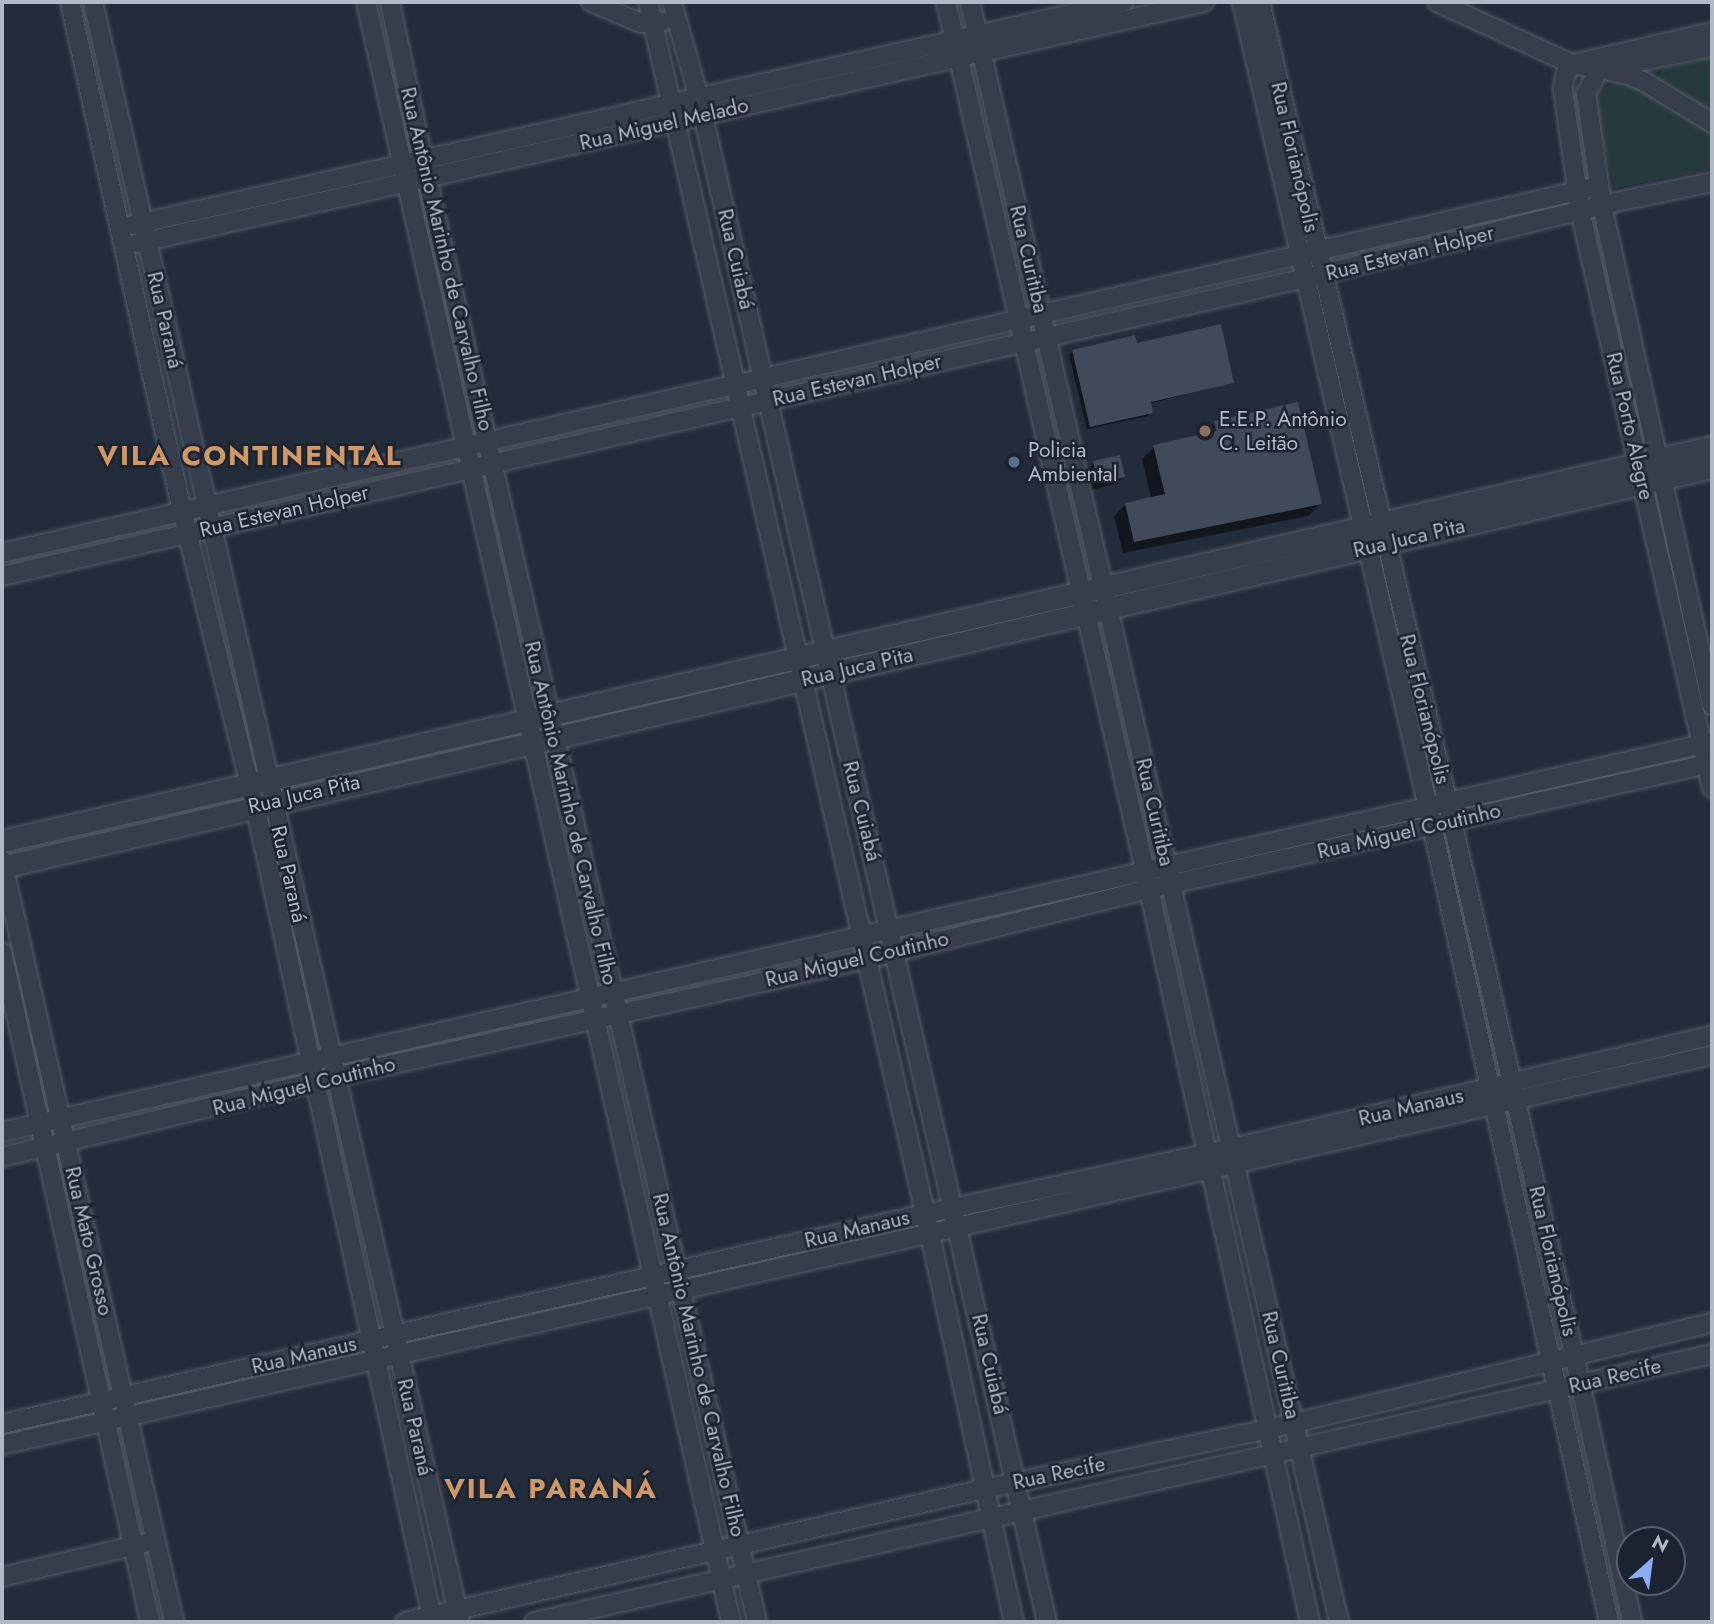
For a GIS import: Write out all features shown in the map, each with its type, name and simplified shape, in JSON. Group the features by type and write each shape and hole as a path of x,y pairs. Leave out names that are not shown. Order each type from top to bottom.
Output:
{"street":[{"name":"Rua Paraná","path":"70,2 182,511 259,782 335,1077 458,1616"},
{"name":"Rua Paraná","path":"93,2 212,528 259,782"},
{"name":"Rua Antônio Marinho de Carvalho Filho","path":"366,2 731,1622"},
{"name":"Rua Antônio Marinho de Carvalho Filho","path":"390,2 427,178 616,1013 678,1271 757,1622"},
{"path":"591,2 641,23 676,21"},
{"name":"Rua Cuiabá","path":"648,2 930,1234 1014,1622"},
{"name":"Rua Cuiabá","path":"672,2 699,97 828,673 891,929 1047,1622"},
{"name":"Rua Curitiba","path":"946,2 1024,342 1092,589 1108,608 1339,1622"},
{"name":"Rua Curitiba","path":"970,2 1046,337 1092,589 1087,613 1310,1622"},
{"name":"Rua Miguel Melado","path":"125,246 703,116 1124,2"},
{"name":"Rua Miguel Melado","path":"980,43 1204,2"},
{"name":"Rua Florianópolis","path":"1242,2 1309,253"},
{"name":"Rua Florianópolis","path":"1260,2 1309,253 1374,536 1432,826 1609,1622"},
{"path":"1437,2 1572,64 1643,81 1712,123"},
{"path":"1572,64 1712,33"},
{"path":"1599,70 1712,47"},
{"name":"Rua Miguel Melado","path":"121,228 699,97 956,49"},
{"name":"Rua Porto Alegre","path":"1572,64 1565,75 1563,90 1576,192 1712,705"},
{"name":"Rua Porto Alegre","path":"1599,70 1586,93 1598,186 1651,472 1707,743 1712,788"},
{"name":"Rua Estevan Holper","path":"2,576 1314,276 1580,210 1712,182"},
{"name":"Rua Estevan Holper","path":"2,552 1598,186"},
{"name":"Rua Juca Pita","path":"1651,472 1712,447"},
{"name":"Rua Juca Pita","path":"2,864 1108,608 1374,536 1651,472 1712,467"},
{"name":"Rua Florianópolis","path":"1374,536 1448,803 1581,1384 1632,1622"},
{"name":"Rua Juca Pita","path":"2,841 1092,589 1374,536"},
{"name":"Rua Miguel Coutinho","path":"2,1157 66,1144 335,1077 867,959 1147,880 1167,866 1707,743"},
{"name":"Rua Miguel Coutinho","path":"2,1132 891,929 1147,880 1172,886 1710,764"},
{"name":"Rua Paraná","path":"264,803 311,1062 432,1619"},
{"name":"Rua Mato Grosso","path":"2,864 174,1622"},
{"name":"Rua Mato Grosso","path":"2,953 150,1622"},
{"name":"Rua Manaus","path":"2,1445 930,1234 1126,1180 1513,1092 1712,1035"},
{"name":"Rua Manaus","path":"1513,1092 1712,1055"},
{"name":"Rua Manaus","path":"2,1424 925,1214 1126,1180"},
{"name":"Rua Recife","path":"405,1622 458,1616 741,1544 1017,1481 1269,1429 1712,1323"},
{"name":"Rua Recife","path":"534,1622 1712,1354"},
{"path":"2,1577 156,1541"}],"green space":[{"path":"1712,57 1712,116 1655,80 1663,69"},
{"path":"1625,79 1712,134 1712,169 1615,188 1590,93"}],"building":[{"path":"1221,324 1234,383 1151,402 1153,413 1090,427 1072,350 1135,335 1137,343"},
{"path":"1298,402 1322,504 1134,542 1125,503 1165,494 1153,445 1216,431 1214,421"},
{"path":"1120,455 1125,477 1098,483 1093,461"}],"place":[{"name":"E.E.P. Antônio C. Leitão","path":"1205,431"},
{"name":"Policia Ambiental","path":"1014,462"}],"district":[{"name":"VILA CONTINENTAL","path":"250,456"},
{"name":"VILA PARANÁ","path":"551,1489"}]}
